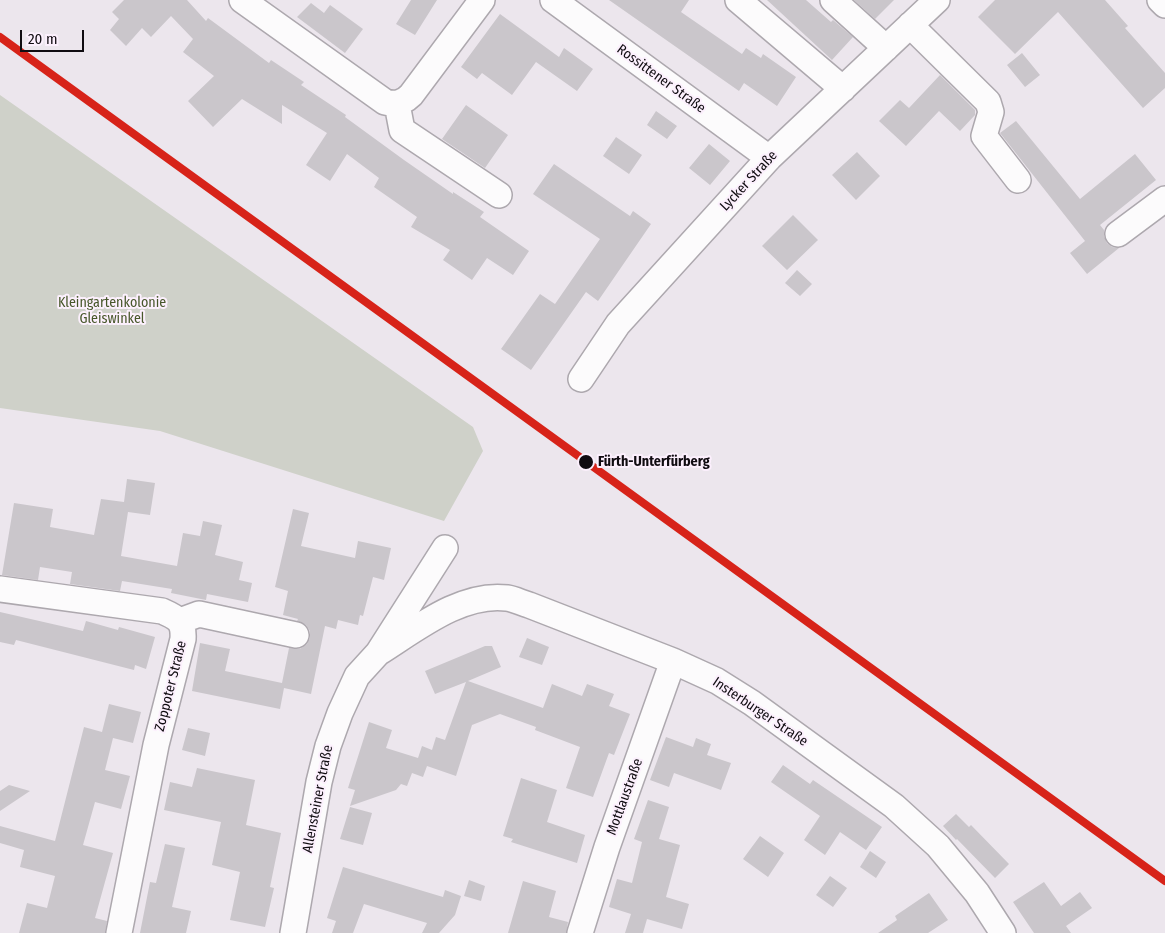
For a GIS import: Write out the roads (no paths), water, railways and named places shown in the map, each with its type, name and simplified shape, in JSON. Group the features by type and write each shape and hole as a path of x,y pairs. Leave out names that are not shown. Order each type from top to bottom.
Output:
{"street":[{"path":"242,0 385,102 397,104 412,95 482,0"},
{"name":"Rossittener Straße","path":"553,0 769,158"},
{"path":"738,0 843,88"},
{"path":"833,0 886,48"},
{"name":"Lycker Straße","path":"581,379 618,324 769,158 937,0"},
{"path":"1160,0 1165,5"},
{"path":"910,25 988,102 991,112 984,136 1018,180"},
{"path":"397,104 402,130 499,195"},
{"path":"1118,234 1165,199"},
{"name":"Allensteiner Straße","path":"293,933 319,782 328,746 340,713 358,676 378,653 445,548"},
{"name":"Zoppoter Straße","path":"0,589 162,612 180,620 184,629 156,745 120,933"},
{"name":"Insterburger Straße","path":"378,653 454,608 474,600 508,598 673,661 717,681 752,703 894,806 938,846 977,893 1003,933"},
{"path":"180,620 199,614 296,634"},
{"name":"Mottlaustraße","path":"580,933 607,847 673,661"}],"place":[{"name":"Fürth-Unterfürberg","path":"586,462"}],"park label":[{"name":"Kleingartenkolonie Gleiswinkel","path":"112,312"}]}
